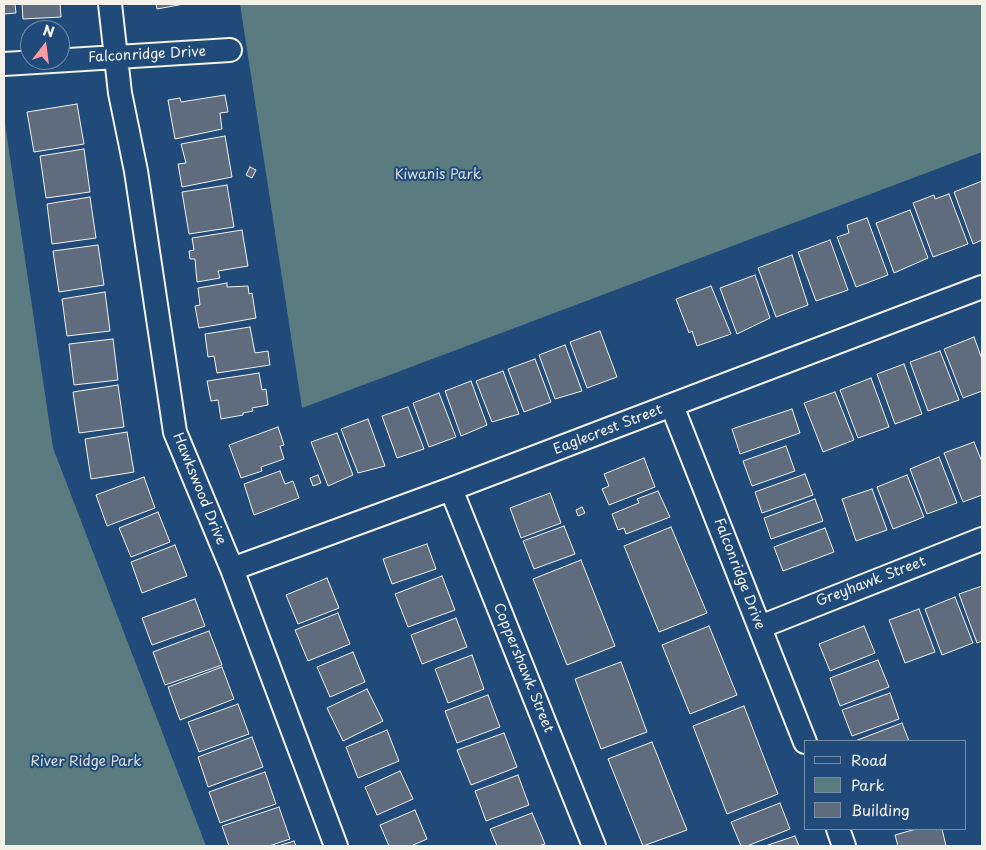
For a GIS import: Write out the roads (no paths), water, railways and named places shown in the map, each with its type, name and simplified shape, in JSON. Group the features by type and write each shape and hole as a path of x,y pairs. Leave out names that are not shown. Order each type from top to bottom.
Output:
{"street":[{"name":"Hawkswood Drive","path":"110,4 115,57 136,171 175,432 232,570 336,846"},
{"name":"Falconridge Drive","path":"4,64 230,50"},
{"name":"Eaglecrest Street","path":"232,570 672,406 982,287"},
{"name":"Falconridge Drive","path":"672,406 804,740"},
{"name":"Coppershawk Street","path":"451,489 594,846"},
{"name":"Greyhawk Street","path":"760,627 982,539"},
{"path":"838,830 844,846"}],"park label":[{"name":"Kiwanis Park","path":"438,175"},
{"name":"River Ridge Park","path":"86,762"}]}
